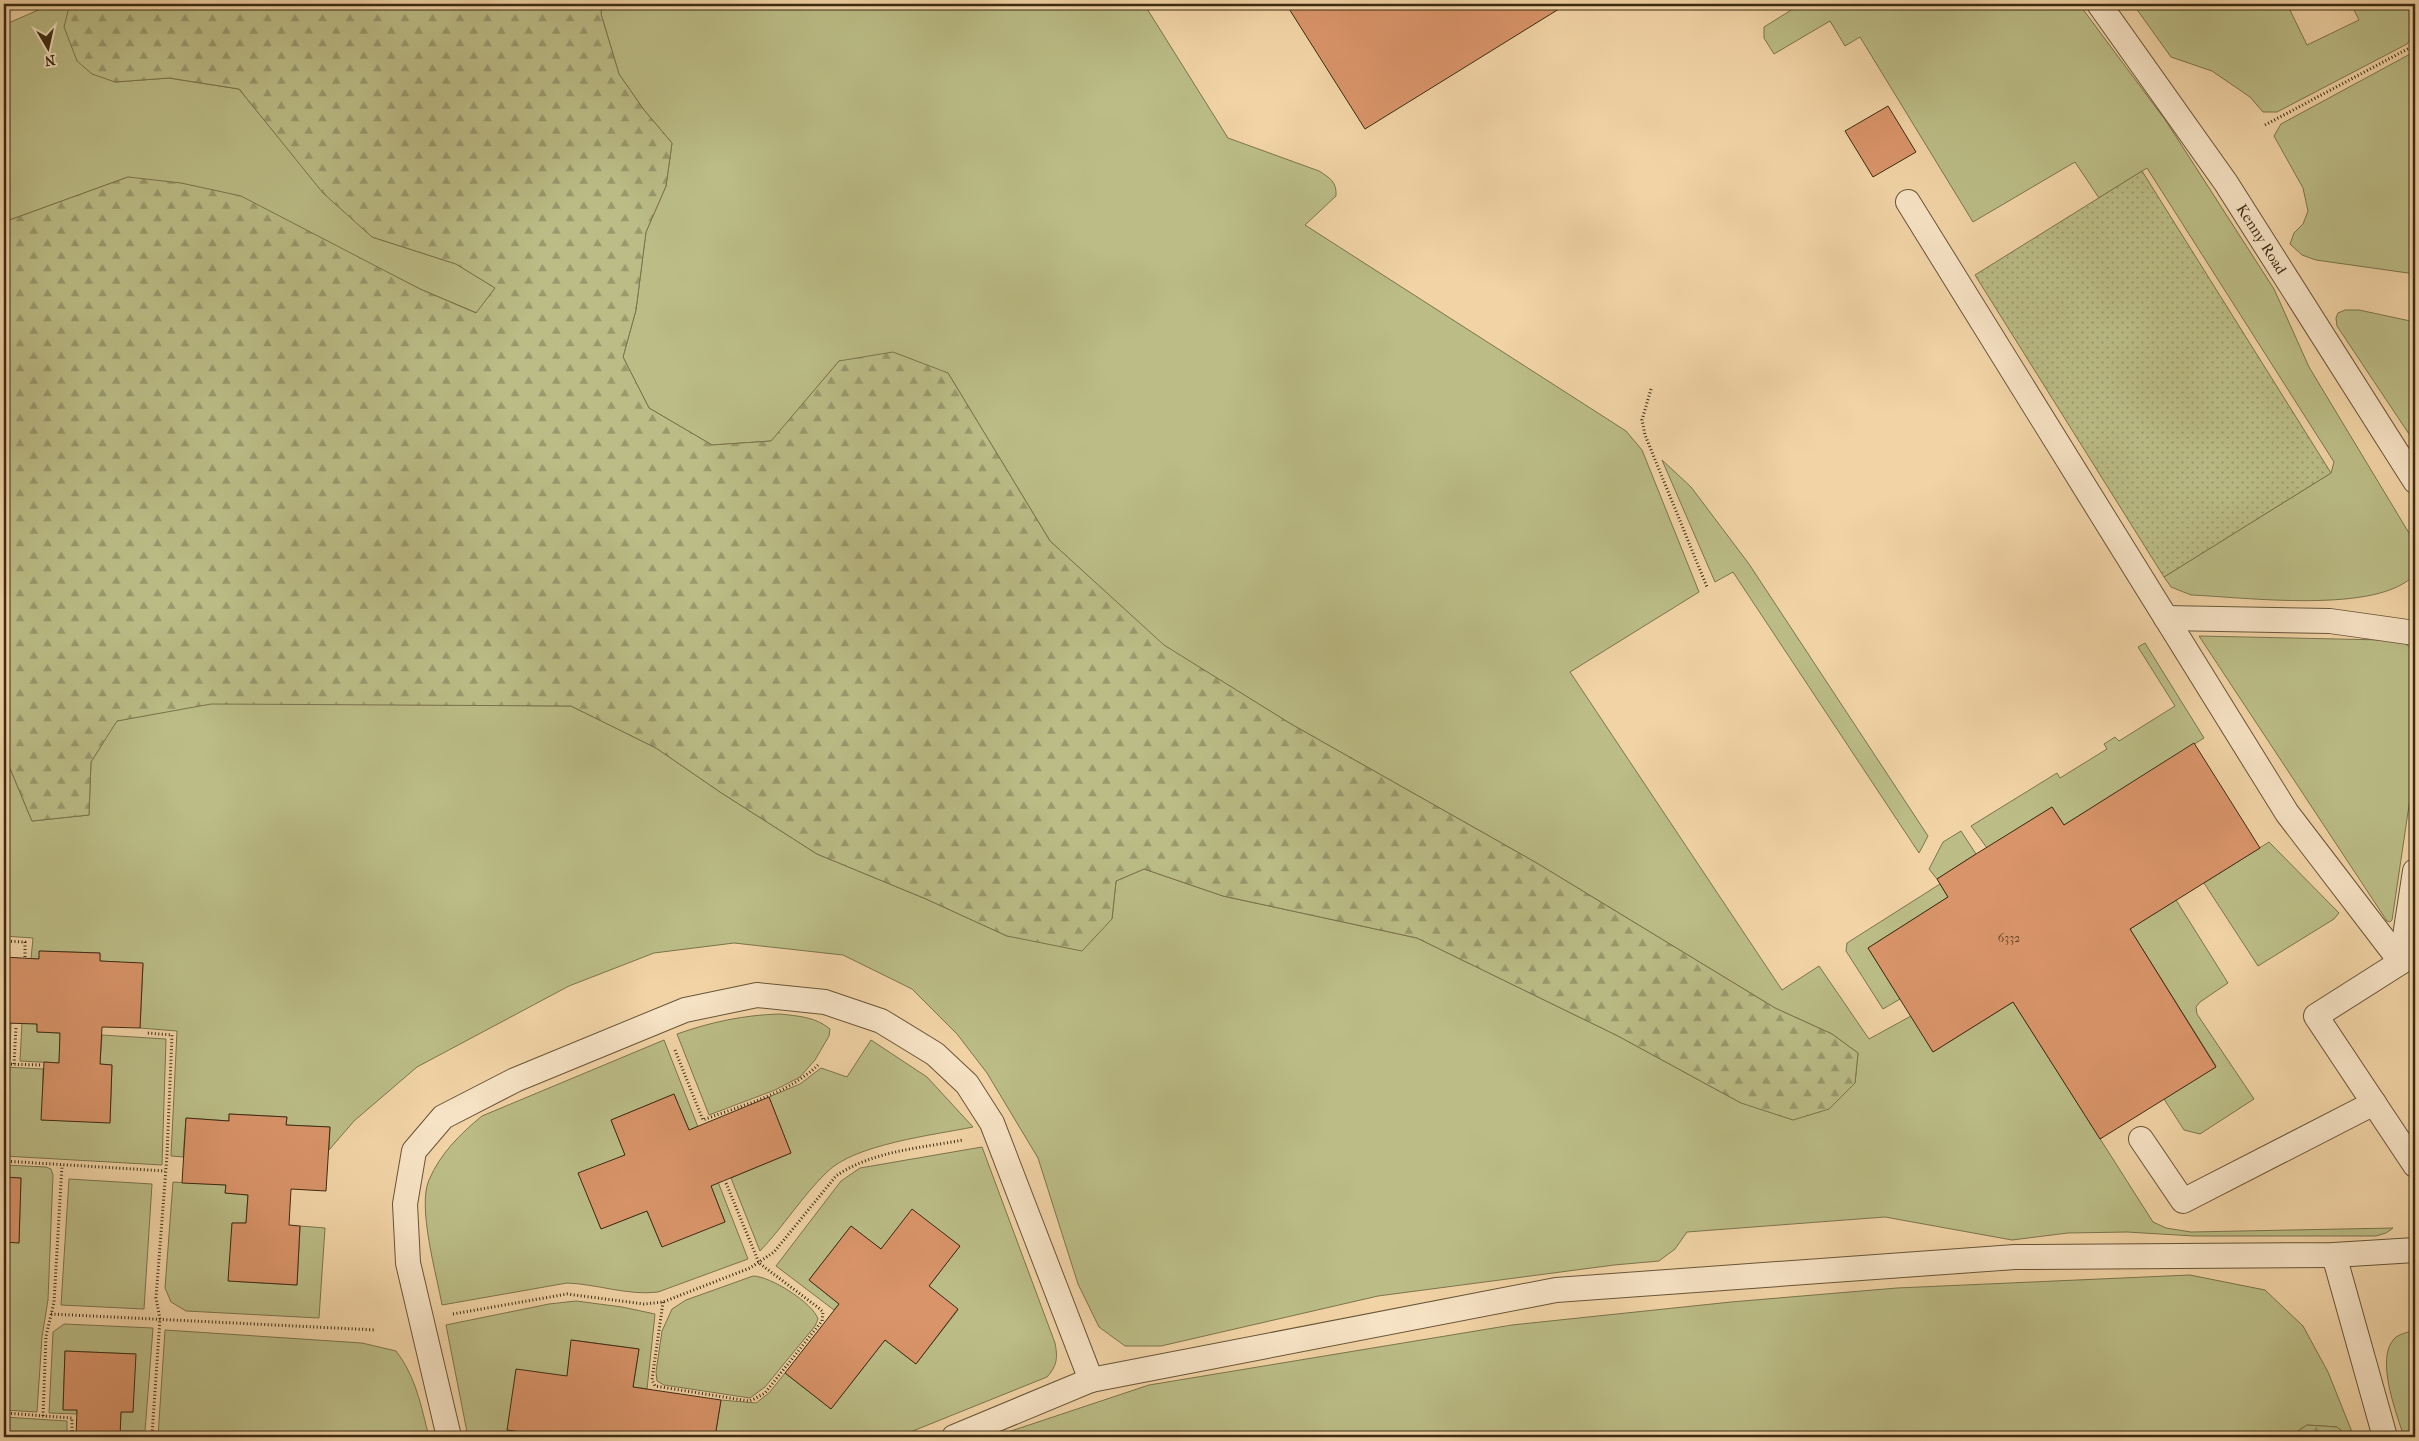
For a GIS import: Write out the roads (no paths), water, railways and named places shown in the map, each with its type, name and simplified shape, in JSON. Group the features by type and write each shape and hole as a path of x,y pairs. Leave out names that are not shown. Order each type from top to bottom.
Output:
{"lane":[{"name":"Kenny Road","path":"2099,4 2226,183 2415,480"},
{"path":"1908,202 2287,812 2401,962"},
{"path":"2166,618 2330,621 2415,633"},
{"path":"2415,871 2401,962 2316,1016 2415,1165"},
{"path":"449,1437 408,1263 405,1204 414,1151 443,1117 515,1080 685,1010 757,995 825,1002 880,1021 936,1054 967,1084 992,1123 1091,1380"},
{"path":"2141,1139 2182,1201 2374,1103"},
{"path":"954,1437 1091,1380 1556,1290 2015,1257 2334,1255 2415,1250"},
{"path":"2334,1255 2385,1437"}]}
